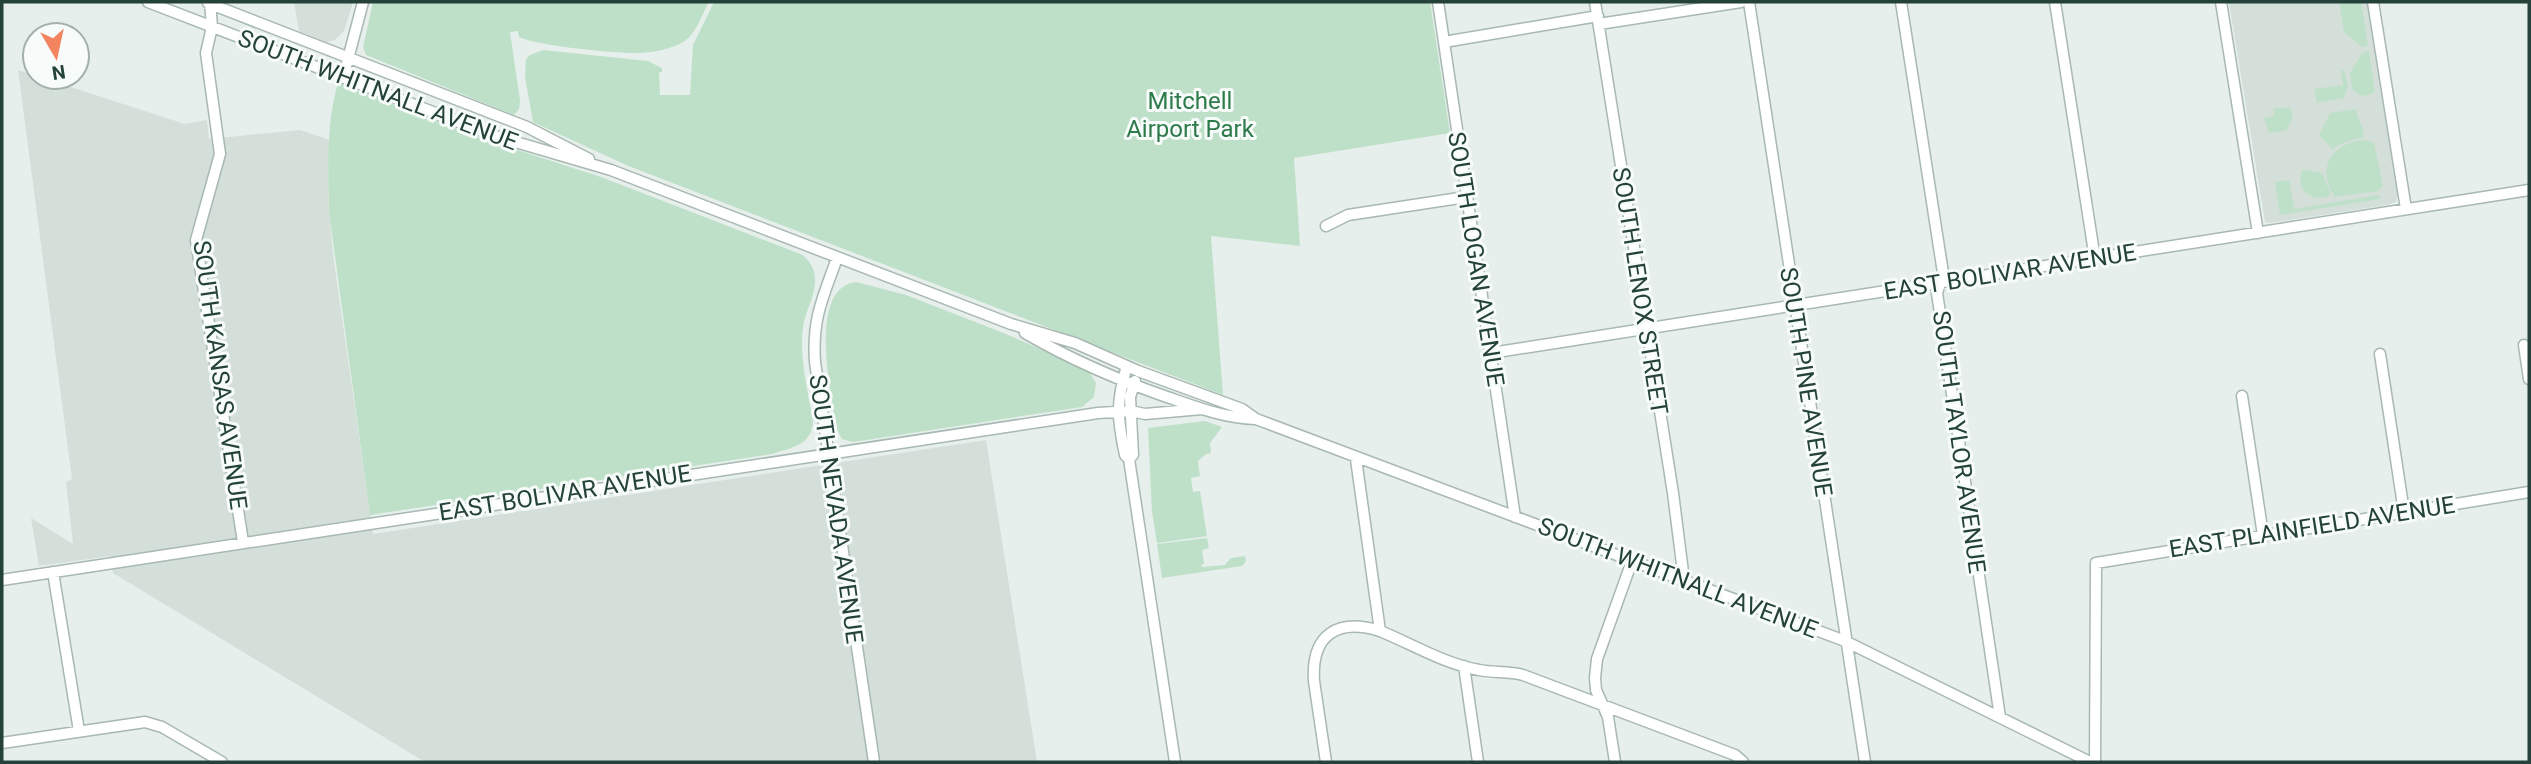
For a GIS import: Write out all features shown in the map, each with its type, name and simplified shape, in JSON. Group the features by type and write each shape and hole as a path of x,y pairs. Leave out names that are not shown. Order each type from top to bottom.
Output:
{"street":[{"name":"SOUTH WHITNALL AVENUE","path":"148,2 495,136 611,170 1011,324 1075,343 1138,371 1242,409 1256,419 1356,459 1845,641 2090,762"},
{"path":"343,78 363,2"},
{"name":"SOUTH LOGAN AVENUE","path":"1438,2 1515,517"},
{"name":"SOUTH LENOX STREET","path":"1595,2 1673,493 1684,580"},
{"path":"1444,42 1741,2"},
{"name":"SOUTH PINE AVENUE","path":"1749,2 1865,762"},
{"name":"SOUTH TAYLOR AVENUE","path":"1901,2 1943,273 1937,293 2000,717"},
{"path":"2055,2 2095,259"},
{"path":"2221,2 2258,233"},
{"path":"2373,2 2406,209"},
{"name":"SOUTH WHITNALL AVENUE","path":"208,3 527,127 611,170"},
{"name":"SOUTH KANSAS AVENUE","path":"208,3 212,27 206,53 220,154 196,240 243,542"},
{"name":"EAST BOLIVAR AVENUE","path":"1491,353 2529,190"},
{"path":"1326,226 1348,215 1466,197"},
{"name":"SOUTH NEVADA AVENUE","path":"837,258 816,317 815,362 874,762"},
{"name":"SOUTH WHITNALL AVENUE","path":"1011,324 1054,350 1133,385 1202,409 1236,418 1256,419"},
{"path":"2524,345 2529,379"},
{"path":"2380,354 2404,512"},
{"path":"1126,366 1117,412 1125,455 1129,459 1175,762"},
{"path":"1129,459 1133,454 1130,397 1138,371"},
{"path":"2242,396 2263,535"},
{"name":"EAST BOLIVAR AVENUE","path":"2,580 1081,415 1130,411 1145,414 1202,409"},
{"path":"1356,459 1380,631"},
{"name":"EAST PLAINFIELD AVENUE","path":"2095,762 2096,563 2529,492"},
{"path":"1615,762 1608,717 1596,690 1597,659 1632,561"},
{"path":"53,572 79,731"},
{"path":"1326,762 1313,669 1318,647 1331,632 1340,627 1363,626 1464,666 1482,671 1510,671 1523,675 1735,755 1743,762"},
{"path":"1464,666 1478,762"},
{"path":"2,743 138,722 155,723 222,762"}],"shaded area":[{"path":"294,2 353,2 344,31 335,40 326,42 299,31"},
{"path":"2229,2 2368,2 2398,194 2396,202 2265,222"},
{"path":"18,70 21,71 21,91 83,91 185,124 207,120 209,139 300,130 330,140 329,212 334,262 373,534 986,440 1037,762 425,762 113,573 110,556 39,566 31,518 73,544 66,482 72,479"}],"green space":[{"path":"373,2 709,2 688,39 673,47 652,52 616,52 560,46 519,37 518,31 510,32 520,101 519,109 514,115 366,55 363,47"},
{"name":"Mitchell Airport Park","path":"714,2 1430,2 1450,133 1294,158 1300,246 1211,236 1223,395 626,165 533,122 525,77 526,59 543,50 648,61 662,68 662,72 659,72 660,95 690,95 693,45"},
{"path":"2339,2 2361,2 2368,46 2362,47 2344,32"},
{"path":"2369,51 2375,91 2361,96 2352,89 2350,73 2362,53"},
{"path":"2344,70 2348,85 2344,98 2317,103 2314,89 2343,85 2341,71"},
{"path":"338,83 489,141 601,177 803,255 812,266 815,279 802,339 813,421 809,435 799,444 772,454 370,515 329,212 330,130"},
{"path":"2290,107 2293,116 2287,130 2269,133 2264,118 2274,116 2273,109"},
{"path":"2356,109 2364,137 2332,149 2319,135 2330,113"},
{"path":"2365,140 2374,143 2383,186 2378,191 2335,197 2327,177 2330,159 2344,146"},
{"path":"2302,170 2322,173 2330,192 2329,196 2316,197 2306,192 2301,183"},
{"path":"2289,180 2294,209 2379,195 2380,199 2280,215 2275,182"},
{"path":"856,282 906,295 1088,370 1096,383 1094,397 1082,407 853,442 842,439 837,430 828,371 827,323 831,303 841,289"},
{"path":"1205,421 1222,427 1210,443 1211,453 1198,461 1200,476 1191,478 1193,492 1200,491 1207,536 1157,543 1152,512 1148,428"},
{"path":"1207,538 1209,548 1202,550 1202,567 1225,565 1231,558 1245,556 1246,561 1242,566 1162,578 1157,544"}]}
